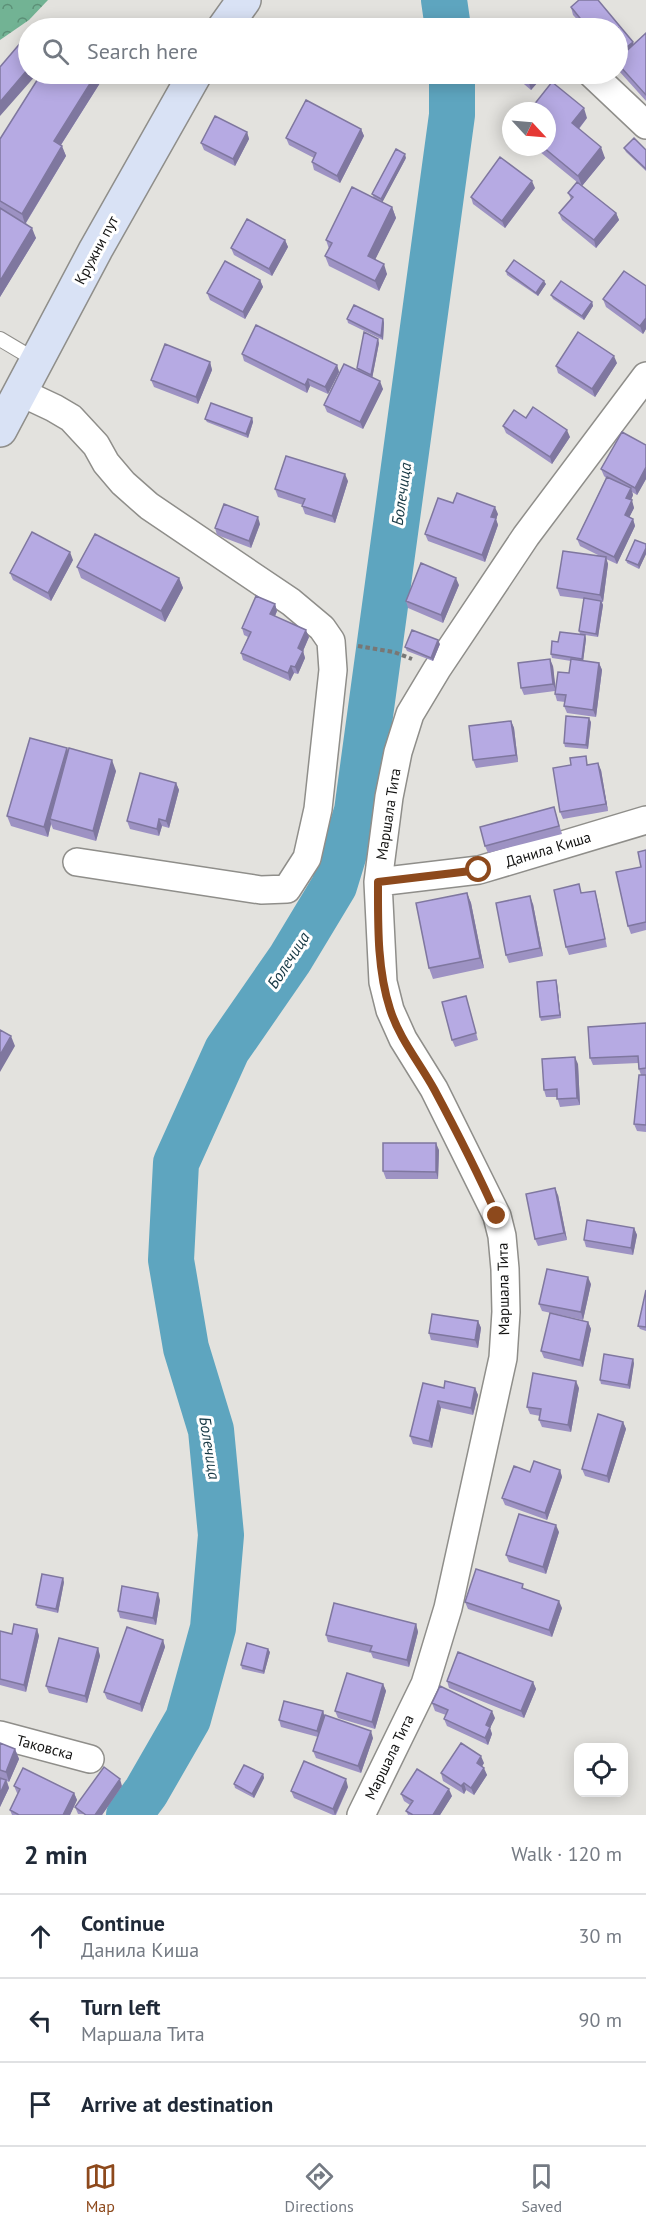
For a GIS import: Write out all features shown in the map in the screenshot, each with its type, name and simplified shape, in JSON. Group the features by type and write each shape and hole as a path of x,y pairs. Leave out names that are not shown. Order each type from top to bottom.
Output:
{"main road":[{"path":"231,18 244,0"},
{"name":"Кружни пут","path":"0,430 107,229 189,84"}],"street":[{"path":"603,84 646,125"},
{"name":"Маршала Тита","path":"361,1815 425,1684 448,1608 503,1358 506,1312 502,1236 497,1216 434,1089 403,1039 390,1010 383,982 378,882 389,797 398,752 410,714 437,669 526,536 642,391"},
{"path":"20,392 71,418 96,445 106,463 123,483 149,506 291,602 322,628 331,641 333,670 318,809 307,858 287,889 261,890 77,862"},
{"name":"Данила Киша","path":"378,882 479,870 646,820"},
{"name":"Таковска","path":"0,1735 90,1760"}],"lane":[{"path":"0,339 37,361"}],"path":[{"path":"351,645 394,652"}],"green space":[{"path":"0,0 48,0 31,18 18,18 18,28 0,40"}],"building":[{"path":"579,0 598,0 613,18 580,18 571,7"},
{"path":"646,33 646,95 628,75 628,50"},
{"path":"628,36 633,42 628,46"},
{"path":"18,46 18,81 0,102 0,67"},
{"path":"35,84 90,84 54,141 62,146 22,214 0,201 0,139"},
{"path":"550,84 554,84 584,108 572,123 601,147 578,176 554,156 556,156 556,102 536,102"},
{"path":"306,100 361,129 337,176 312,162 316,153 286,138"},
{"path":"215,116 247,132 233,159 201,143"},
{"path":"634,138 646,150 646,169 624,148"},
{"path":"396,149 405,154 381,199 372,194"},
{"path":"500,157 532,181 502,221 471,197"},
{"path":"577,182 616,213 594,240 559,213 573,197 568,193"},
{"path":"352,187 392,207 368,256 384,264 375,281 325,256 332,243 326,240"},
{"path":"0,208 32,228 0,281"},
{"path":"247,219 285,240 269,269 231,248"},
{"path":"514,260 544,281 536,293 506,271"},
{"path":"225,261 260,280 243,312 207,293"},
{"path":"624,271 646,286 646,318 640,326 603,299"},
{"path":"561,281 592,302 582,316 551,295"},
{"path":"354,305 383,319 381,336 347,319"},
{"path":"256,325 337,365 325,387 308,379 305,385 242,354"},
{"path":"364,332 378,339 371,375 357,368"},
{"path":"578,332 614,356 592,389 556,366"},
{"path":"165,344 210,362 196,397 151,380"},
{"path":"344,364 380,381 360,422 324,405"},
{"path":"211,403 252,418 246,434 205,419"},
{"path":"533,407 567,430 550,457 503,426 514,410 526,418"},
{"path":"622,432 646,445 646,467 635,488 601,469"},
{"path":"286,456 345,474 332,516 302,506 305,499 275,489"},
{"path":"607,477 631,488 626,498 632,500 625,515 633,519 614,557 577,539"},
{"path":"457,493 495,507 491,517 496,518 482,555 425,534 438,498 453,503"},
{"path":"224,504 258,517 249,541 215,528"},
{"path":"32,532 70,552 48,593 10,573"},
{"path":"95,534 179,578 161,611 77,567"},
{"path":"635,540 646,544 638,565 626,560"},
{"path":"563,551 606,557 600,595 557,588"},
{"path":"421,563 456,578 441,615 406,601"},
{"path":"256,596 275,604 270,614 306,630 298,648 303,651 295,667 291,666 288,673 241,653 251,632 242,628"},
{"path":"584,598 601,601 596,634 579,631"},
{"path":"412,630 438,640 431,658 405,647"},
{"path":"560,632 585,635 582,659 551,654 552,641 558,642"},
{"path":"550,659 553,684 521,688 518,663"},
{"path":"571,659 599,663 593,710 564,706 566,695 555,694 558,672 569,673"},
{"path":"566,716 589,718 586,745 564,743"},
{"path":"511,721 516,755 473,760 469,726"},
{"path":"30,738 67,748 44,827 7,816"},
{"path":"69,748 112,760 93,831 50,819"},
{"path":"586,756 587,765 598,763 606,804 560,812 553,768 571,765 570,758"},
{"path":"140,773 176,783 166,821 159,819 157,829 127,821"},
{"path":"554,807 559,826 485,846 480,827"},
{"path":"646,850 646,922 628,926 616,872 641,867 638,852"},
{"path":"579,884 581,893 595,891 605,939 566,947 554,890"},
{"path":"467,893 480,958 429,968 416,903"},
{"path":"530,896 540,948 506,955 496,903"},
{"path":"556,980 560,1015 540,1017 537,982"},
{"path":"466,996 476,1033 452,1040 442,1002"},
{"path":"646,1023 646,1068 639,1069 638,1056 590,1058 588,1027"},
{"path":"0,1030 11,1036 0,1055"},
{"path":"575,1057 577,1098 557,1099 557,1089 544,1090 542,1059"},
{"path":"639,1075 646,1075 646,1125 634,1124"},
{"path":"383,1143 436,1143 436,1172 383,1171"},
{"path":"555,1188 564,1233 535,1239 526,1194"},
{"path":"587,1220 634,1228 631,1248 584,1240"},
{"path":"547,1269 588,1277 581,1312 539,1304"},
{"path":"646,1290 646,1327 638,1326"},
{"path":"550,1313 588,1322 580,1360 541,1351"},
{"path":"432,1314 478,1321 475,1340 429,1333"},
{"path":"604,1354 633,1359 628,1385 600,1380"},
{"path":"533,1373 576,1381 568,1425 539,1420 541,1409 527,1407"},
{"path":"445,1381 475,1388 471,1408 438,1401 429,1441 410,1436 423,1383 444,1388"},
{"path":"598,1414 623,1422 607,1476 582,1469"},
{"path":"534,1461 560,1470 545,1513 502,1498 514,1466 530,1472"},
{"path":"519,1514 556,1525 543,1567 506,1555"},
{"path":"476,1569 523,1584 522,1588 559,1601 549,1630 465,1602"},
{"path":"42,1574 63,1578 56,1609 36,1605"},
{"path":"122,1586 158,1593 153,1618 118,1611"},
{"path":"334,1603 416,1624 407,1660 370,1651 372,1646 326,1635"},
{"path":"14,1624 37,1629 24,1685 0,1679 0,1631 12,1634"},
{"path":"127,1627 163,1640 140,1704 104,1692"},
{"path":"59,1638 98,1648 85,1696 46,1686"},
{"path":"247,1643 268,1649 263,1671 241,1665"},
{"path":"458,1652 533,1682 521,1711 447,1681"},
{"path":"347,1673 383,1684 372,1722 335,1711"},
{"path":"440,1686 492,1711 486,1725 490,1727 485,1738 444,1719 448,1710 432,1703"},
{"path":"284,1701 323,1711 317,1731 279,1720"},
{"path":"325,1715 371,1731 358,1766 313,1751"},
{"path":"0,1743 15,1749 6,1772 0,1770"},
{"path":"461,1743 481,1756 477,1763 484,1768 471,1788 464,1783 461,1786 441,1773"},
{"path":"304,1761 346,1779 333,1809 291,1791"},
{"path":"244,1765 263,1774 252,1794 234,1784"},
{"path":"104,1767 120,1779 95,1815 86,1815 75,1807"},
{"path":"23,1768 74,1793 63,1815 19,1815 10,1810 20,1789 14,1786"},
{"path":"417,1769 449,1789 433,1815 413,1815 406,1811 413,1801 401,1794"},
{"path":"0,1778 6,1780 0,1794"}],"waterway":[{"name":"Болечица","path":"444,0 447,18"},
{"name":"Болечица","path":"129,1815 146,1792 188,1719 213,1628 221,1535 211,1430 186,1348 171,1260 176,1163 227,1050 290,959 334,886 357,811 452,115 452,84"}],"route":[{"path":"479,870 378,882 378,925 383,982 390,1010 403,1039 434,1089 497,1216"}]}
